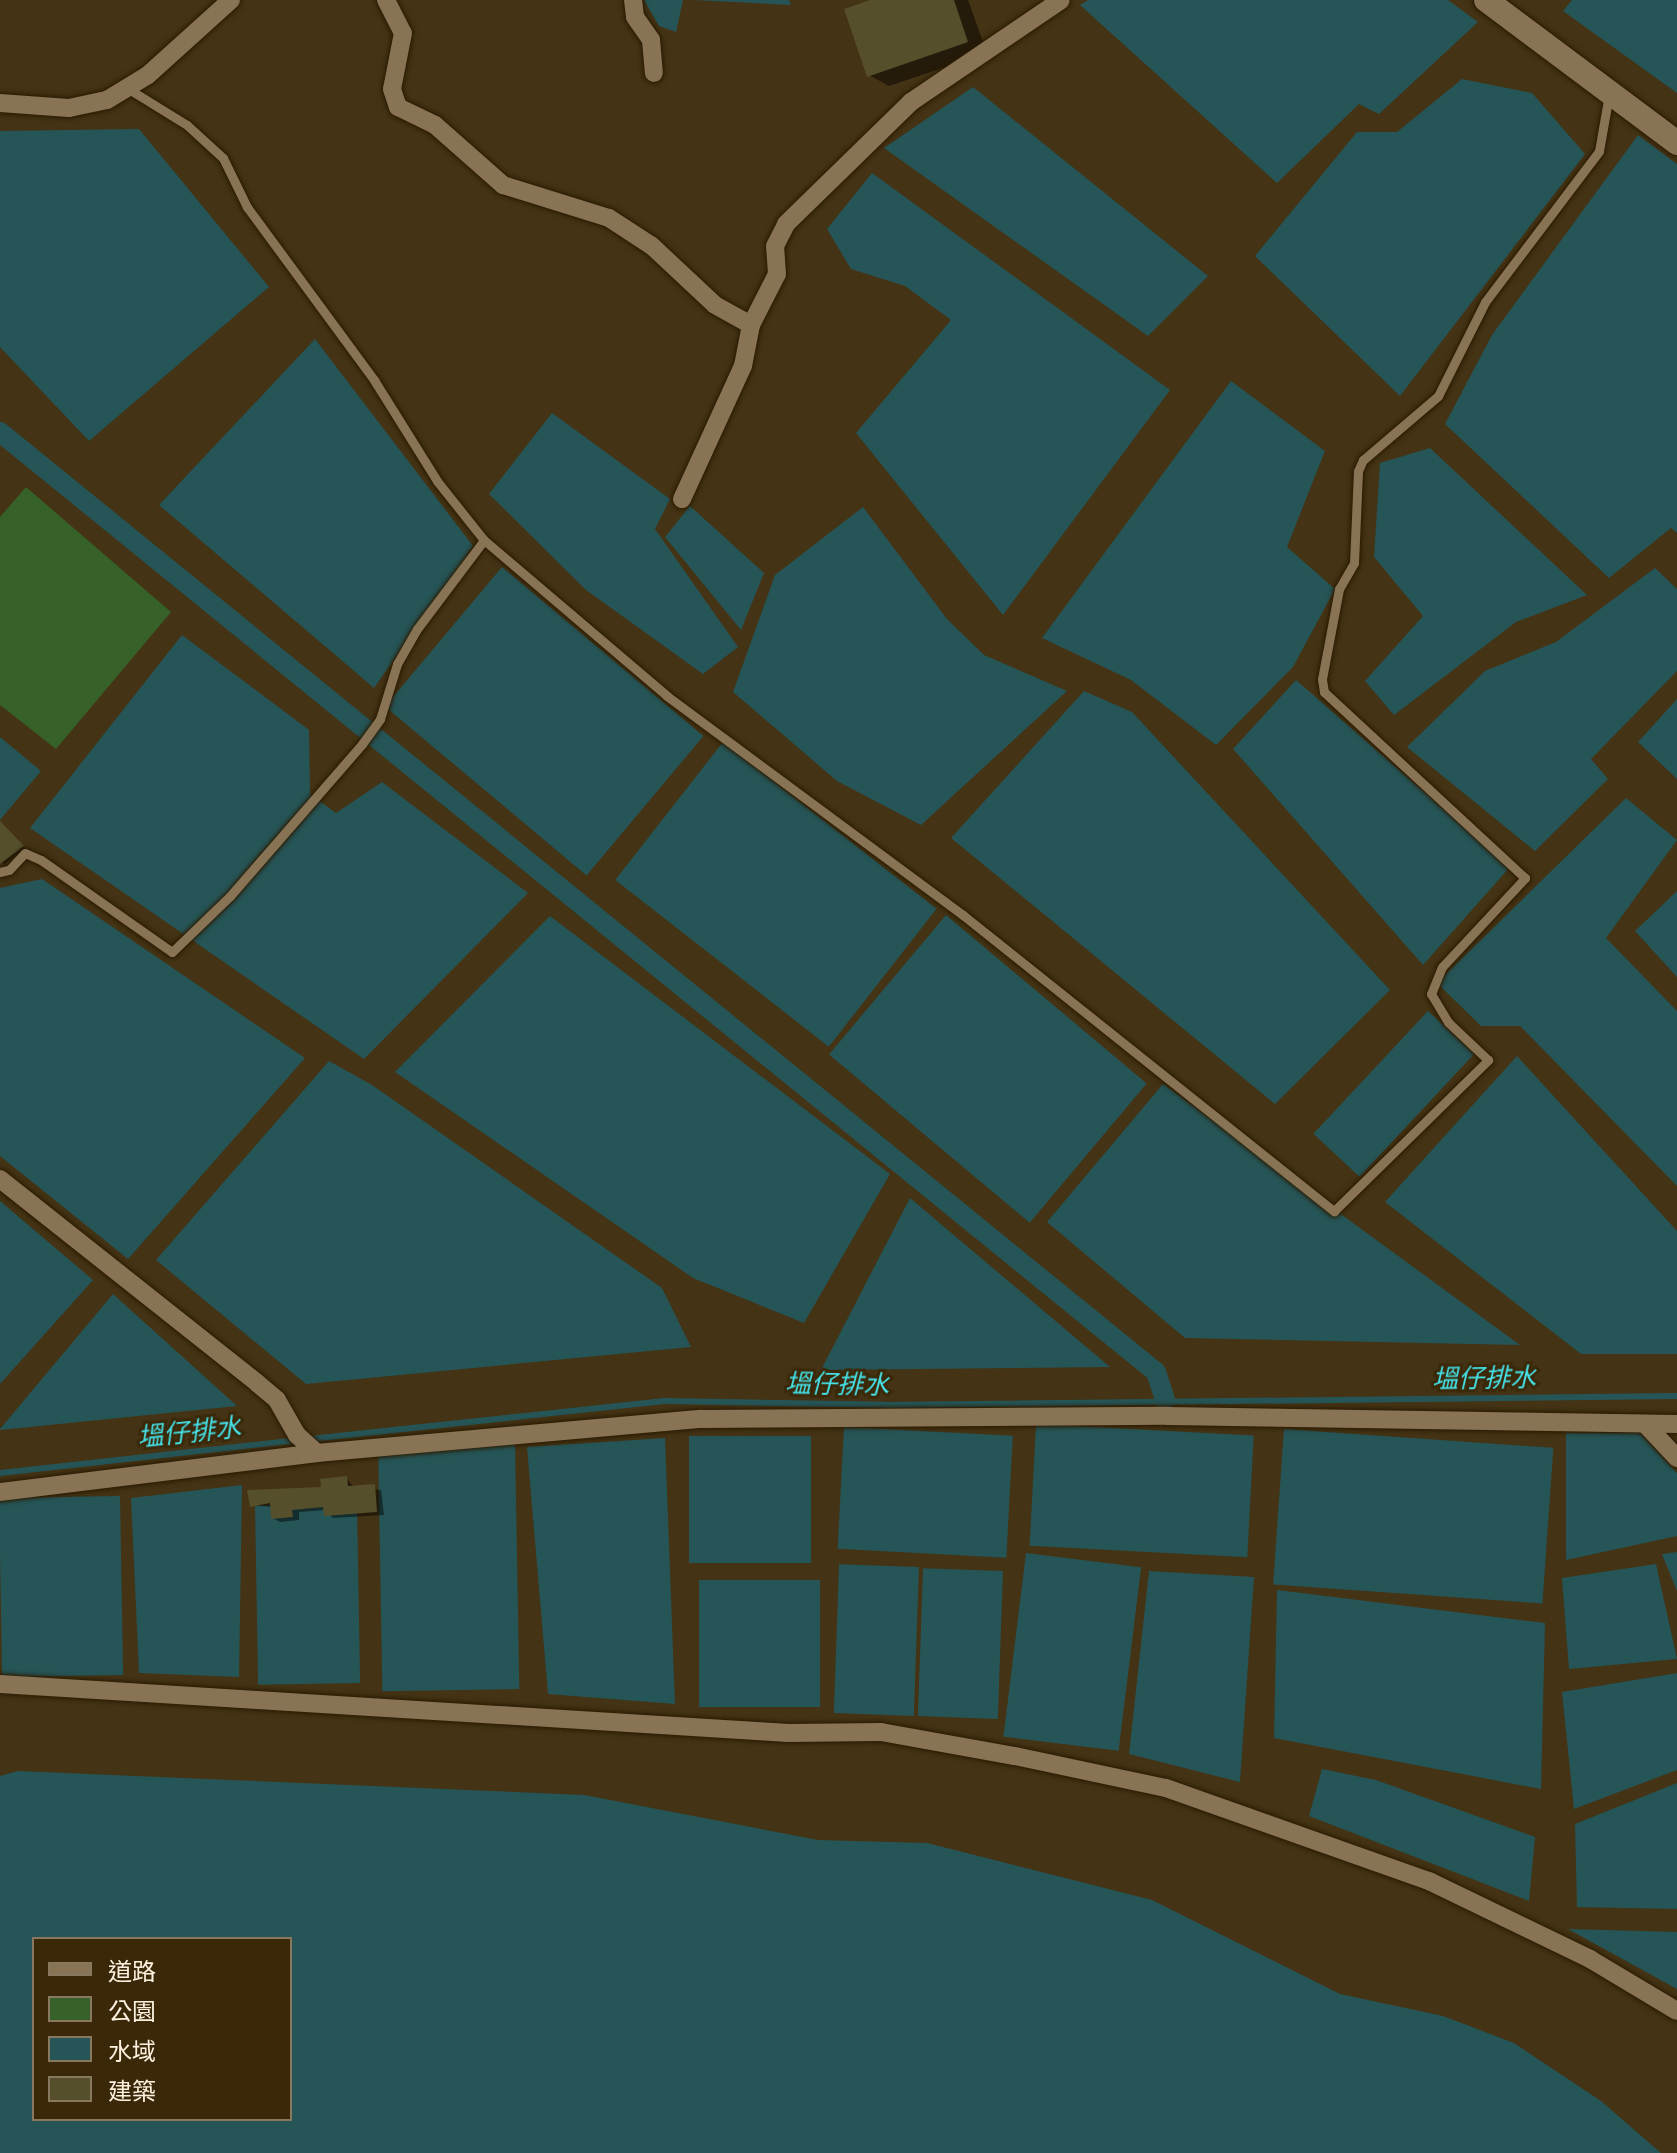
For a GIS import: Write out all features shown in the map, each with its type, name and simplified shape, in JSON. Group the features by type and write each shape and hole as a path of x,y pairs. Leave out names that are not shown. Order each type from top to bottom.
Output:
{"main road":[{"path":"1494,2 1677,143"}],"street":[{"path":"0,103 69,108 107,100 127,88 231,0"},
{"path":"386,0 403,33 392,89 398,107 435,125 503,185 609,218 652,246 715,305 751,325"},
{"path":"633,0 635,17 651,40 654,73"},
{"path":"682,499 743,366 751,325 777,274 775,246 786,224 911,102 1061,0"},
{"path":"0,1179 277,1400 297,1435 317,1453"},
{"path":"0,1492 317,1453 700,1419 1168,1416 1677,1424"},
{"path":"1645,1424 1677,1458"},
{"path":"0,1684 788,1733 881,1732 1015,1756 1166,1788 1385,1864 1590,1959 1677,2011"}],"lane":[{"path":"127,88 187,125 223,158 247,207 374,380 437,481 484,540 667,696 963,915 1334,1211 1488,1060 1448,1022 1431,994 1442,967 1525,878 1324,692 1322,679 1336,602 1354,563 1358,471 1363,460 1438,396 1485,302 1599,151 1610,90"},
{"path":"0,872 25,853 41,860 172,952 230,896 362,744 380,719 397,664 417,629 484,540"}],"green space":[{"path":"26,487 171,612 56,749 0,705 0,517"}],"water":[{"path":"644,0 683,0 676,32 659,26"},
{"path":"693,0 789,0 791,5"},
{"path":"1088,0 1448,0 1478,22 1379,114 1359,104 1277,183 1080,5"},
{"path":"1572,0 1677,0 1677,93 1563,11"},
{"path":"1462,79 1532,93 1585,154 1400,396 1255,256 1357,132 1397,132"},
{"path":"973,87 1208,276 1148,336 884,148"},
{"path":"139,129 269,287 89,441 0,347 0,131"},
{"path":"1638,135 1677,164 1677,533 1671,528 1609,578 1445,424 1492,335"},
{"path":"872,173 1170,390 1003,615 856,433 951,320 905,286 851,269 827,229"},
{"path":"315,339 473,546 374,688 159,505"},
{"path":"1231,381 1325,451 1287,547 1335,589 1293,667 1216,745 1131,680 1042,638"},
{"path":"552,413 670,499 655,529 738,647 703,674 586,590 489,494"},
{"path":"1430,448 1587,595 1516,622 1394,715 1365,681 1423,616 1374,557 1380,463"},
{"path":"690,506 764,573 741,630 665,537"},
{"path":"863,507 947,619 984,655 1067,691 921,825 837,781 733,692 775,575"},
{"path":"502,567 703,736 586,875 385,706"},
{"path":"1655,568 1677,589 1677,671 1591,759 1608,779 1535,851 1407,747 1485,671 1556,642"},
{"path":"182,635 309,730 310,794 336,813 382,782 528,893 364,1059 30,828"},
{"path":"1296,680 1510,867 1423,965 1233,749"},
{"path":"1084,691 1132,712 1390,990 1275,1104 951,838"},
{"path":"1677,699 1677,779 1638,742"},
{"path":"0,737 41,771 0,820"},
{"path":"723,742 937,909 829,1047 615,880"},
{"path":"1626,798 1677,840 1606,938 1677,1011 1677,1186 1520,1026 1481,1026 1437,983"},
{"path":"42,879 305,1058 128,1259 0,1156 0,888"},
{"path":"1677,891 1677,977 1635,931"},
{"path":"946,915 1147,1083 1030,1223 829,1054"},
{"path":"550,916 890,1174 804,1323 693,1278 395,1072"},
{"path":"1428,1011 1474,1054 1359,1177 1313,1134"},
{"path":"1517,1056 1677,1231 1677,1354 1581,1354 1385,1202"},
{"path":"329,1061 372,1085 662,1288 691,1347 306,1384 156,1260"},
{"path":"1163,1084 1520,1345 1185,1338 1047,1222"},
{"path":"910,1198 1110,1367 821,1370"},
{"path":"0,1201 93,1280 0,1384"},
{"path":"113,1294 237,1406 0,1430 0,1429"},
{"path":"1036,1424 1254,1435 1247,1557 1030,1546"},
{"path":"844,1427 1013,1436 1006,1558 838,1549"},
{"path":"1284,1429 1553,1448 1542,1603 1273,1585"},
{"path":"1566,1433 1640,1433 1677,1473 1677,1536 1566,1560"},
{"path":"689,1436 811,1436 811,1563 689,1563"},
{"path":"665,1438 675,1704 548,1694 527,1447"},
{"path":"515,1441 519,1689 382,1691 378,1443"},
{"path":"242,1485 239,1677 139,1673 131,1498"},
{"path":"120,1496 123,1675 2,1677 0,1498"},
{"path":"357,1504 360,1683 258,1685 255,1506"},
{"path":"1677,1552 1677,1591 1662,1554"},
{"path":"1026,1553 1141,1567 1119,1751 1003,1737"},
{"path":"839,1564 919,1567 914,1716 834,1713"},
{"path":"1656,1564 1677,1659 1569,1669 1562,1578"},
{"path":"923,1568 1003,1571 998,1719 918,1716"},
{"path":"1149,1571 1254,1577 1240,1782 1129,1754"},
{"path":"699,1580 820,1580 820,1707 699,1707"},
{"path":"1277,1590 1545,1623 1541,1789 1274,1738"},
{"path":"1677,1673 1677,1770 1574,1809 1562,1692"},
{"path":"1322,1769 1376,1780 1535,1837 1529,1901 1309,1816"},
{"path":"18,1771 584,1795 818,1840 927,1843 1152,1900 1340,1994 1443,2016 1514,2043 1601,2101 1661,2153 0,2153 0,1776"},
{"path":"1677,1783 1677,1909 1577,1907 1575,1824"},
{"path":"1568,1929 1677,1932 1677,1989"}],"building":[{"path":"870,0 954,0 968,42 867,77 844,9"},
{"path":"0,821 24,846 0,864"},
{"path":"347,1476 348,1486 375,1484 377,1512 324,1516 323,1507 292,1510 293,1517 271,1519 270,1503 250,1507 247,1490 321,1487 320,1479"}],"waterway":[{"path":"0,432 1156,1372 1165,1400"},
{"name":"塭仔排水","path":"310,1439 667,1401 886,1405 1677,1396"},
{"name":"塭仔排水","path":"0,1473 299,1440"}]}
